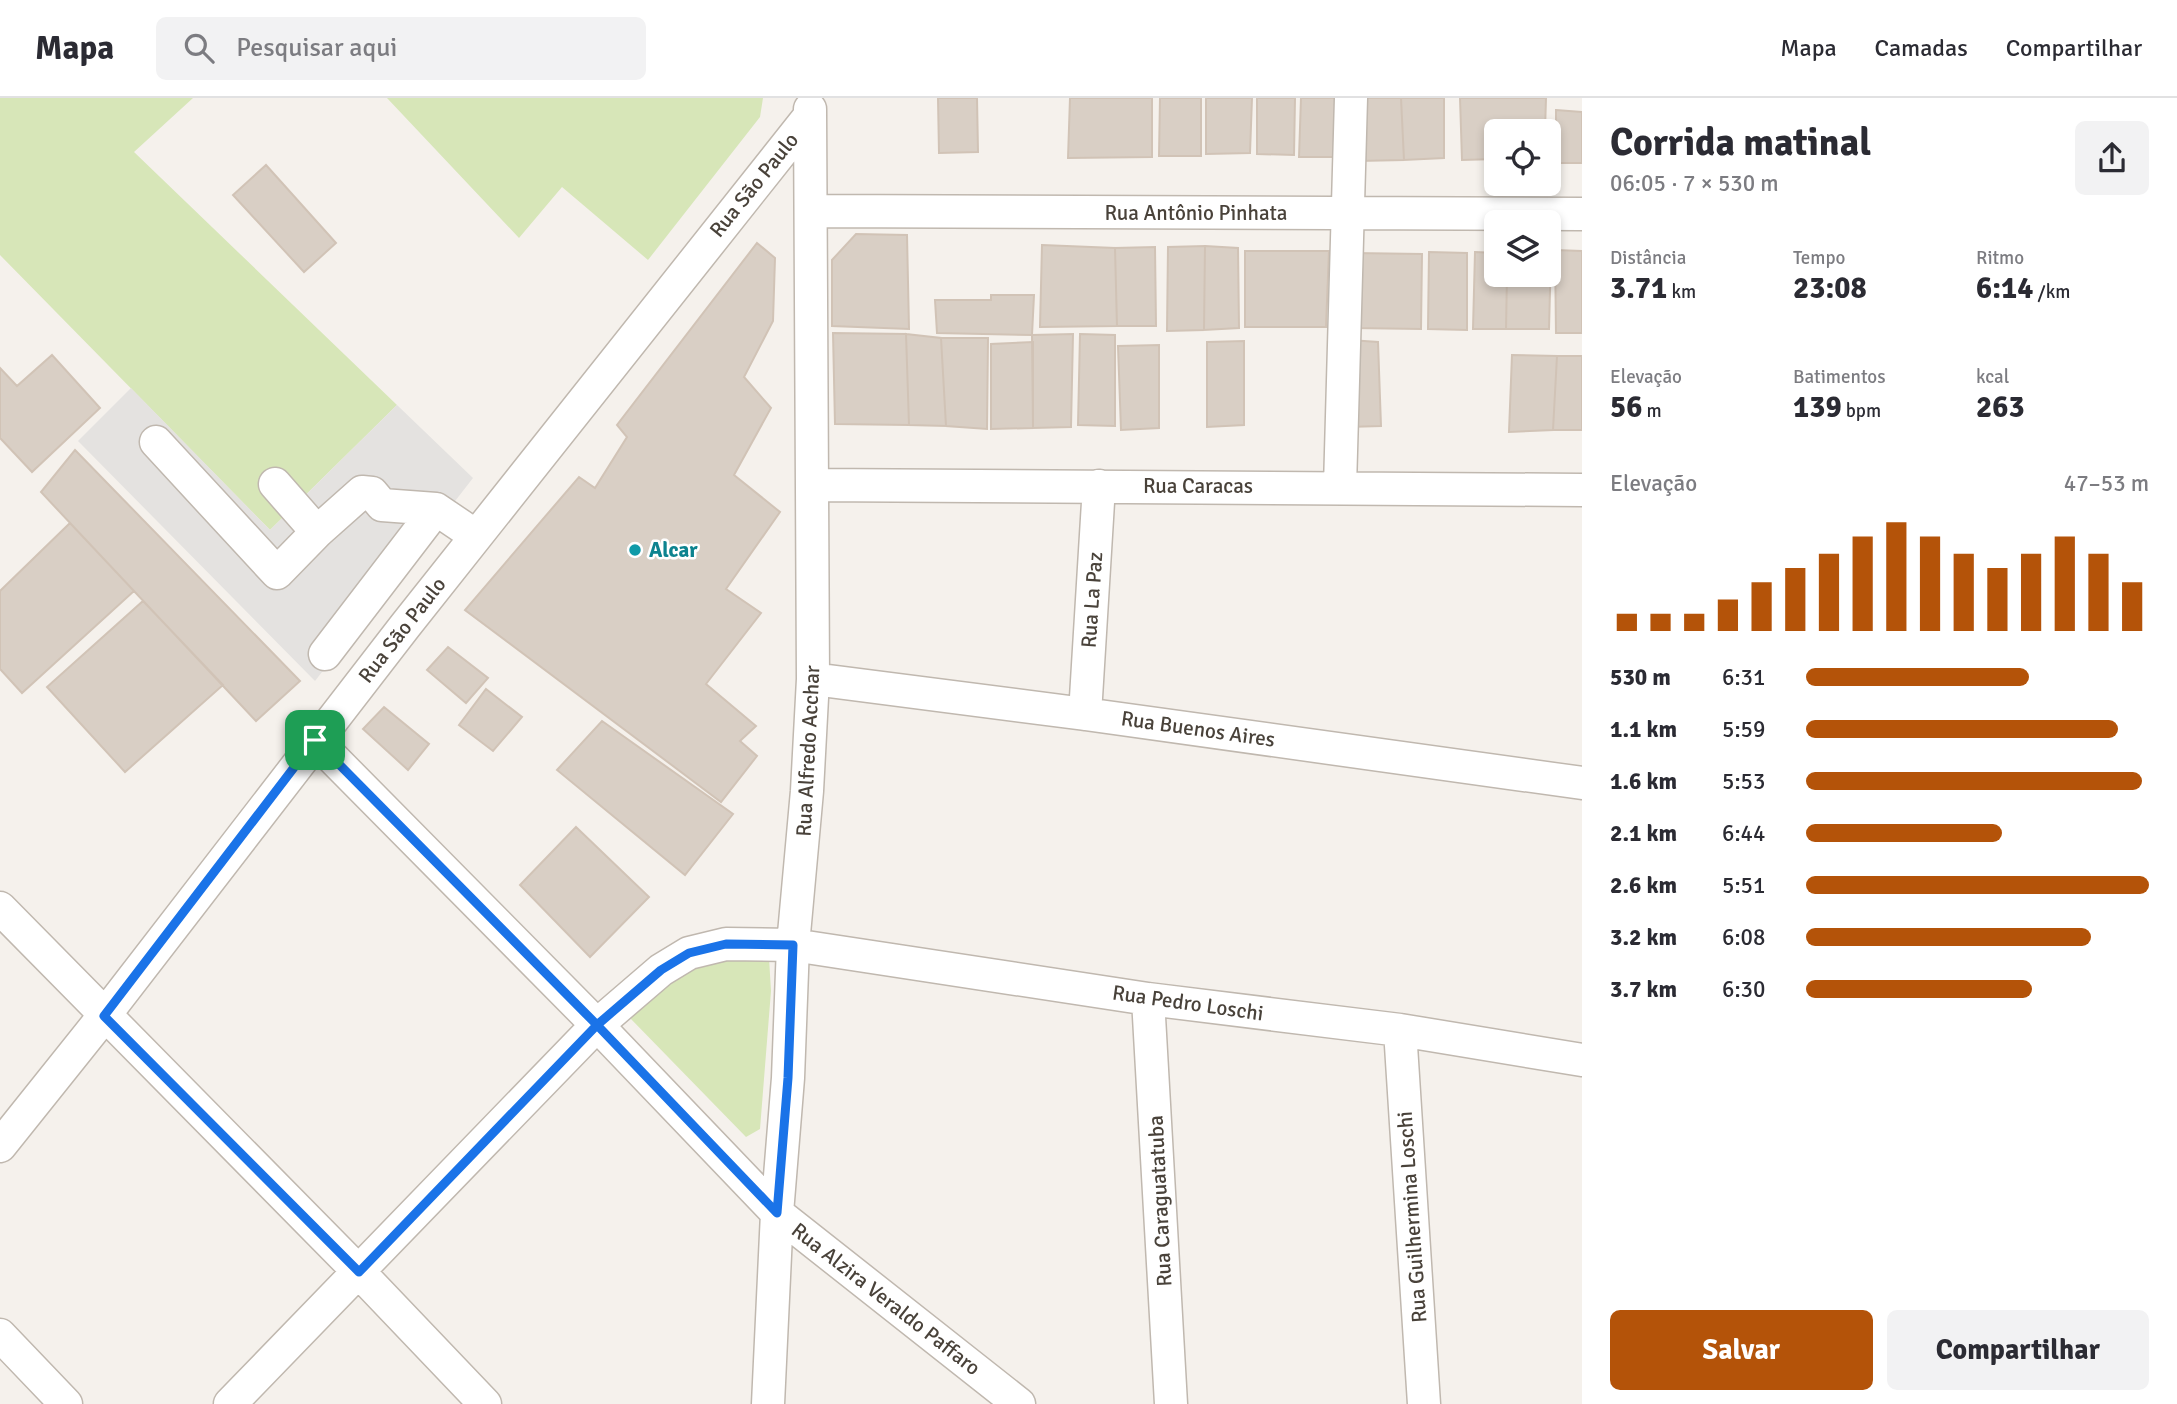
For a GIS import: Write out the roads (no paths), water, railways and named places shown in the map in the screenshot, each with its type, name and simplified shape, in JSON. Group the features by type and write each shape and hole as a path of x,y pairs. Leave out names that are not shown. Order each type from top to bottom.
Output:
{"street":[{"path":"1340,487 1351,98"},
{"name":"Rua Alfredo Acchar","path":"768,1404 777,1213 788,1078 793,945 807,790 813,678 810,108"},
{"name":"Rua São Paulo","path":"0,1146 810,108"},
{"name":"Rua Antônio Pinhata","path":"811,211 1582,214"},
{"path":"156,442 277,573 362,492 372,493 382,505 436,509 476,536"},
{"path":"275,484 317,532"},
{"name":"Rua Caracas","path":"813,485 1582,490"},
{"name":"Rua La Paz","path":"1085,714 1099,486"},
{"path":"325,654 436,509"},
{"name":"Rua Buenos Aires","path":"813,678 1582,783"},
{"name":"Rua Alzira Veraldo Paffaro","path":"315,740 597,1025 777,1213 1019,1404"},
{"path":"0,908 359,1272 485,1404"},
{"name":"Rua Pedro Loschi","path":"229,1404 597,1025 661,970 689,953 726,944 793,945 1148,999 1400,1030 1582,1060"},
{"name":"Rua Caraguatatuba","path":"1148,999 1171,1404"},
{"name":"Rua Guilhermina Loschi","path":"1400,1030 1424,1404"},
{"path":"0,1335 66,1404"}],"place":[{"name":"Alcar","path":"635,550"}]}
